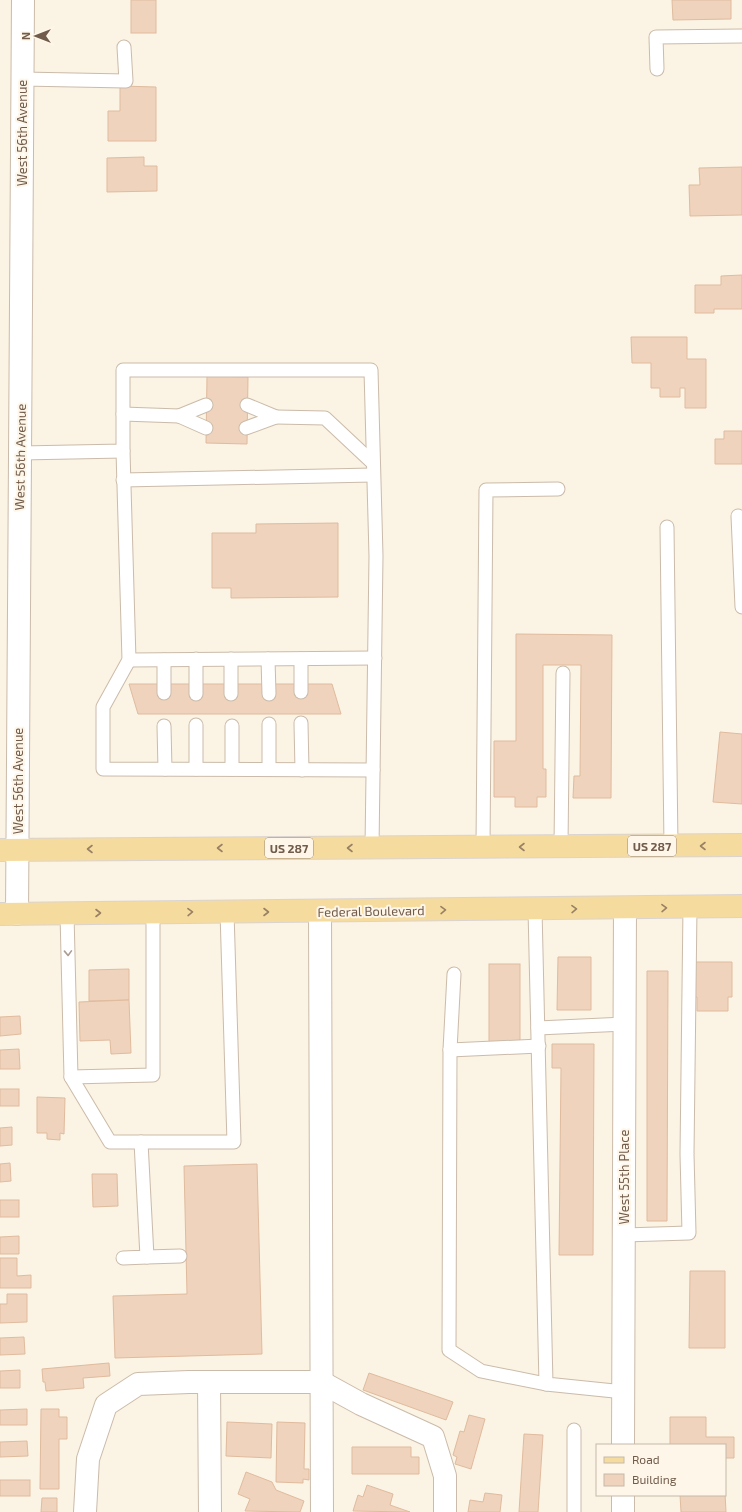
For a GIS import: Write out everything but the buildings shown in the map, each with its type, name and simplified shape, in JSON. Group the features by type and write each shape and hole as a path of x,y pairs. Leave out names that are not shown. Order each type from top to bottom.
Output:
{"main road":[{"name":"US 287","path":"9,849 742,845"},
{"name":"Federal Boulevard","path":"8,914 742,906"}],"street":[{"name":"West 56th Avenue","path":"8,914 21,453 23,0"},
{"name":"West 55th Place","path":"624,1444 625,908"},
{"path":"320,911 322,1512"},
{"path":"208,1382 210,1512"},
{"path":"85,1512 88,1459 106,1405 138,1384 208,1382 321,1382 361,1404 433,1437 445,1476 445,1512"},
{"path":"623,1496 623,1512"}],"lane":[{"path":"657,69 656,37 742,36"},
{"path":"22,79 126,81 124,47"},
{"path":"372,848 376,556 371,370 124,370 123,451 129,660 103,707 103,769 373,770"},
{"path":"179,416 206,405"},
{"path":"247,405 276,417"},
{"path":"123,414 179,416 206,428"},
{"path":"246,428 276,417 325,418 373,469"},
{"path":"21,453 123,451"},
{"path":"124,480 373,469"},
{"path":"483,847 486,490 558,489"},
{"path":"738,516 742,607"},
{"path":"667,527 671,846"},
{"path":"129,660 375,658"},
{"path":"196,659 196,694"},
{"path":"231,659 231,694"},
{"path":"268,659 269,694"},
{"path":"301,659 302,692"},
{"path":"164,660 164,693"},
{"path":"562,846 563,673"},
{"path":"302,723 302,770"},
{"path":"269,724 269,769"},
{"path":"196,725 196,769"},
{"path":"164,726 165,769"},
{"path":"232,726 232,769"},
{"path":"624,1235 689,1233 687,1154 690,907"},
{"path":"536,909 546,1384"},
{"path":"67,914 72,1077 110,1142 234,1142 228,912"},
{"path":"72,1077 153,1075 153,913"},
{"path":"454,974 450,1050 449,1350 481,1371 546,1384 624,1392"},
{"path":"538,1028 625,1024"},
{"path":"450,1050 539,1046"},
{"path":"141,1142 147,1257"},
{"path":"123,1258 180,1256"},
{"path":"574,1430 574,1512"}]}
